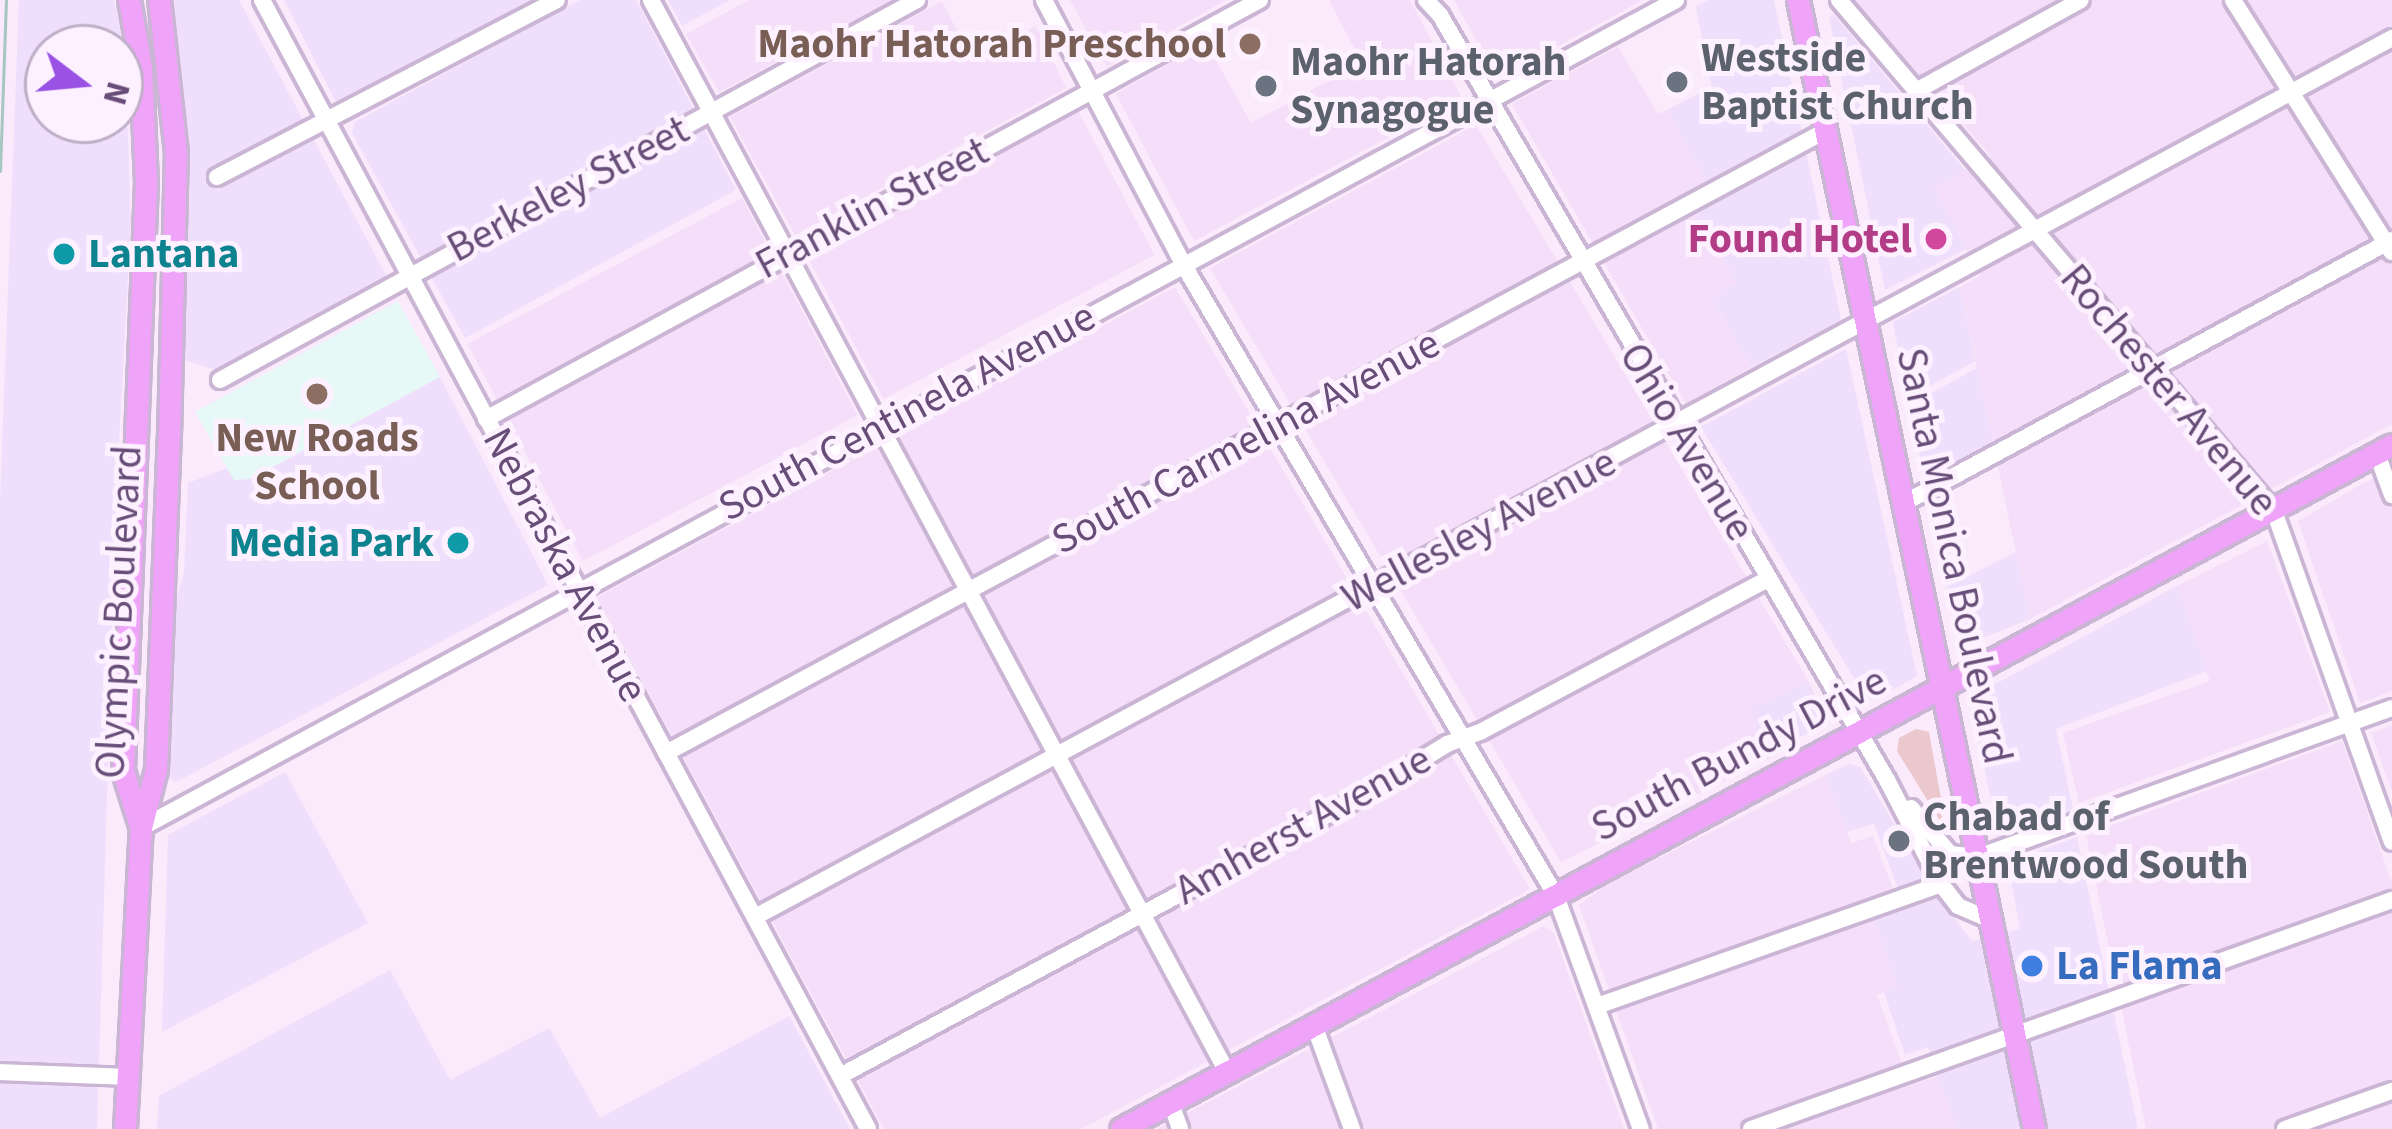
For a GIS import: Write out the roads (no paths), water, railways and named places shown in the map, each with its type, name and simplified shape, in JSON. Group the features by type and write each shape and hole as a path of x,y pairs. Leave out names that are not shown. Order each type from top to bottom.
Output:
{"main road":[{"name":"Olympic Boulevard","path":"130,0 141,68 146,182 123,771 141,828"},
{"name":"Olympic Boulevard","path":"141,828 156,769 176,212 172,93 159,0"},
{"name":"Santa Monica Boulevard","path":"1798,0 2034,1129"},
{"name":"South Bundy Drive","path":"1121,1129 1860,736 2384,450"},
{"path":"125,1129 141,828"}],"street":[{"name":"Nebraska Avenue","path":"262,0 868,1129"},
{"path":"217,177 557,0"},
{"path":"651,0 1226,1070"},
{"name":"Berkeley Street","path":"220,380 917,0"},
{"path":"1044,0 1183,264 1556,896 1641,1129"},
{"name":"Franklin Street","path":"486,418 1260,0"},
{"name":"Ohio Avenue","path":"1426,0 1439,8 1488,103 1887,780 1941,884 1958,906 1991,920"},
{"name":"South Centinela Avenue","path":"141,828 1676,0"},
{"name":"Rochester Avenue","path":"1839,0 2274,511 2392,842"},
{"path":"1916,91 2081,0"},
{"path":"1904,503 2390,246 2233,0"},
{"name":"Wellesley Avenue","path":"754,917 2392,38"},
{"name":"South Carmelina Avenue","path":"666,753 1825,131"},
{"path":"2384,450 2392,495"},
{"name":"Amherst Avenue","path":"840,1076 1768,579"},
{"path":"1978,856 2392,708"},
{"name":"Ohio Avenue","path":"1887,780 1950,854 1978,856"},
{"path":"1597,1006 1941,884"},
{"path":"1751,1129 2392,899"},
{"path":"1315,1025 1352,1129"},
{"path":"0,1072 129,1077"},
{"path":"2285,1129 2392,1091"},
{"path":"1170,1101 1180,1129"}],"tram line":[{"path":"0,171 6,0"}],"place":[{"name":"Maohr Hatorah Preschool","path":"1250,44"},
{"name":"Westside Baptist Church","path":"1677,82"},
{"name":"Maohr Hatorah Synagogue","path":"1266,86"},
{"name":"Found Hotel","path":"1936,239"},
{"name":"Lantana","path":"64,254"},
{"name":"New Roads School","path":"317,394"},
{"name":"Media Park","path":"458,543"},
{"name":"Chabad of Brentwood South","path":"1899,841"},
{"name":"La Flama","path":"2032,966"}]}
